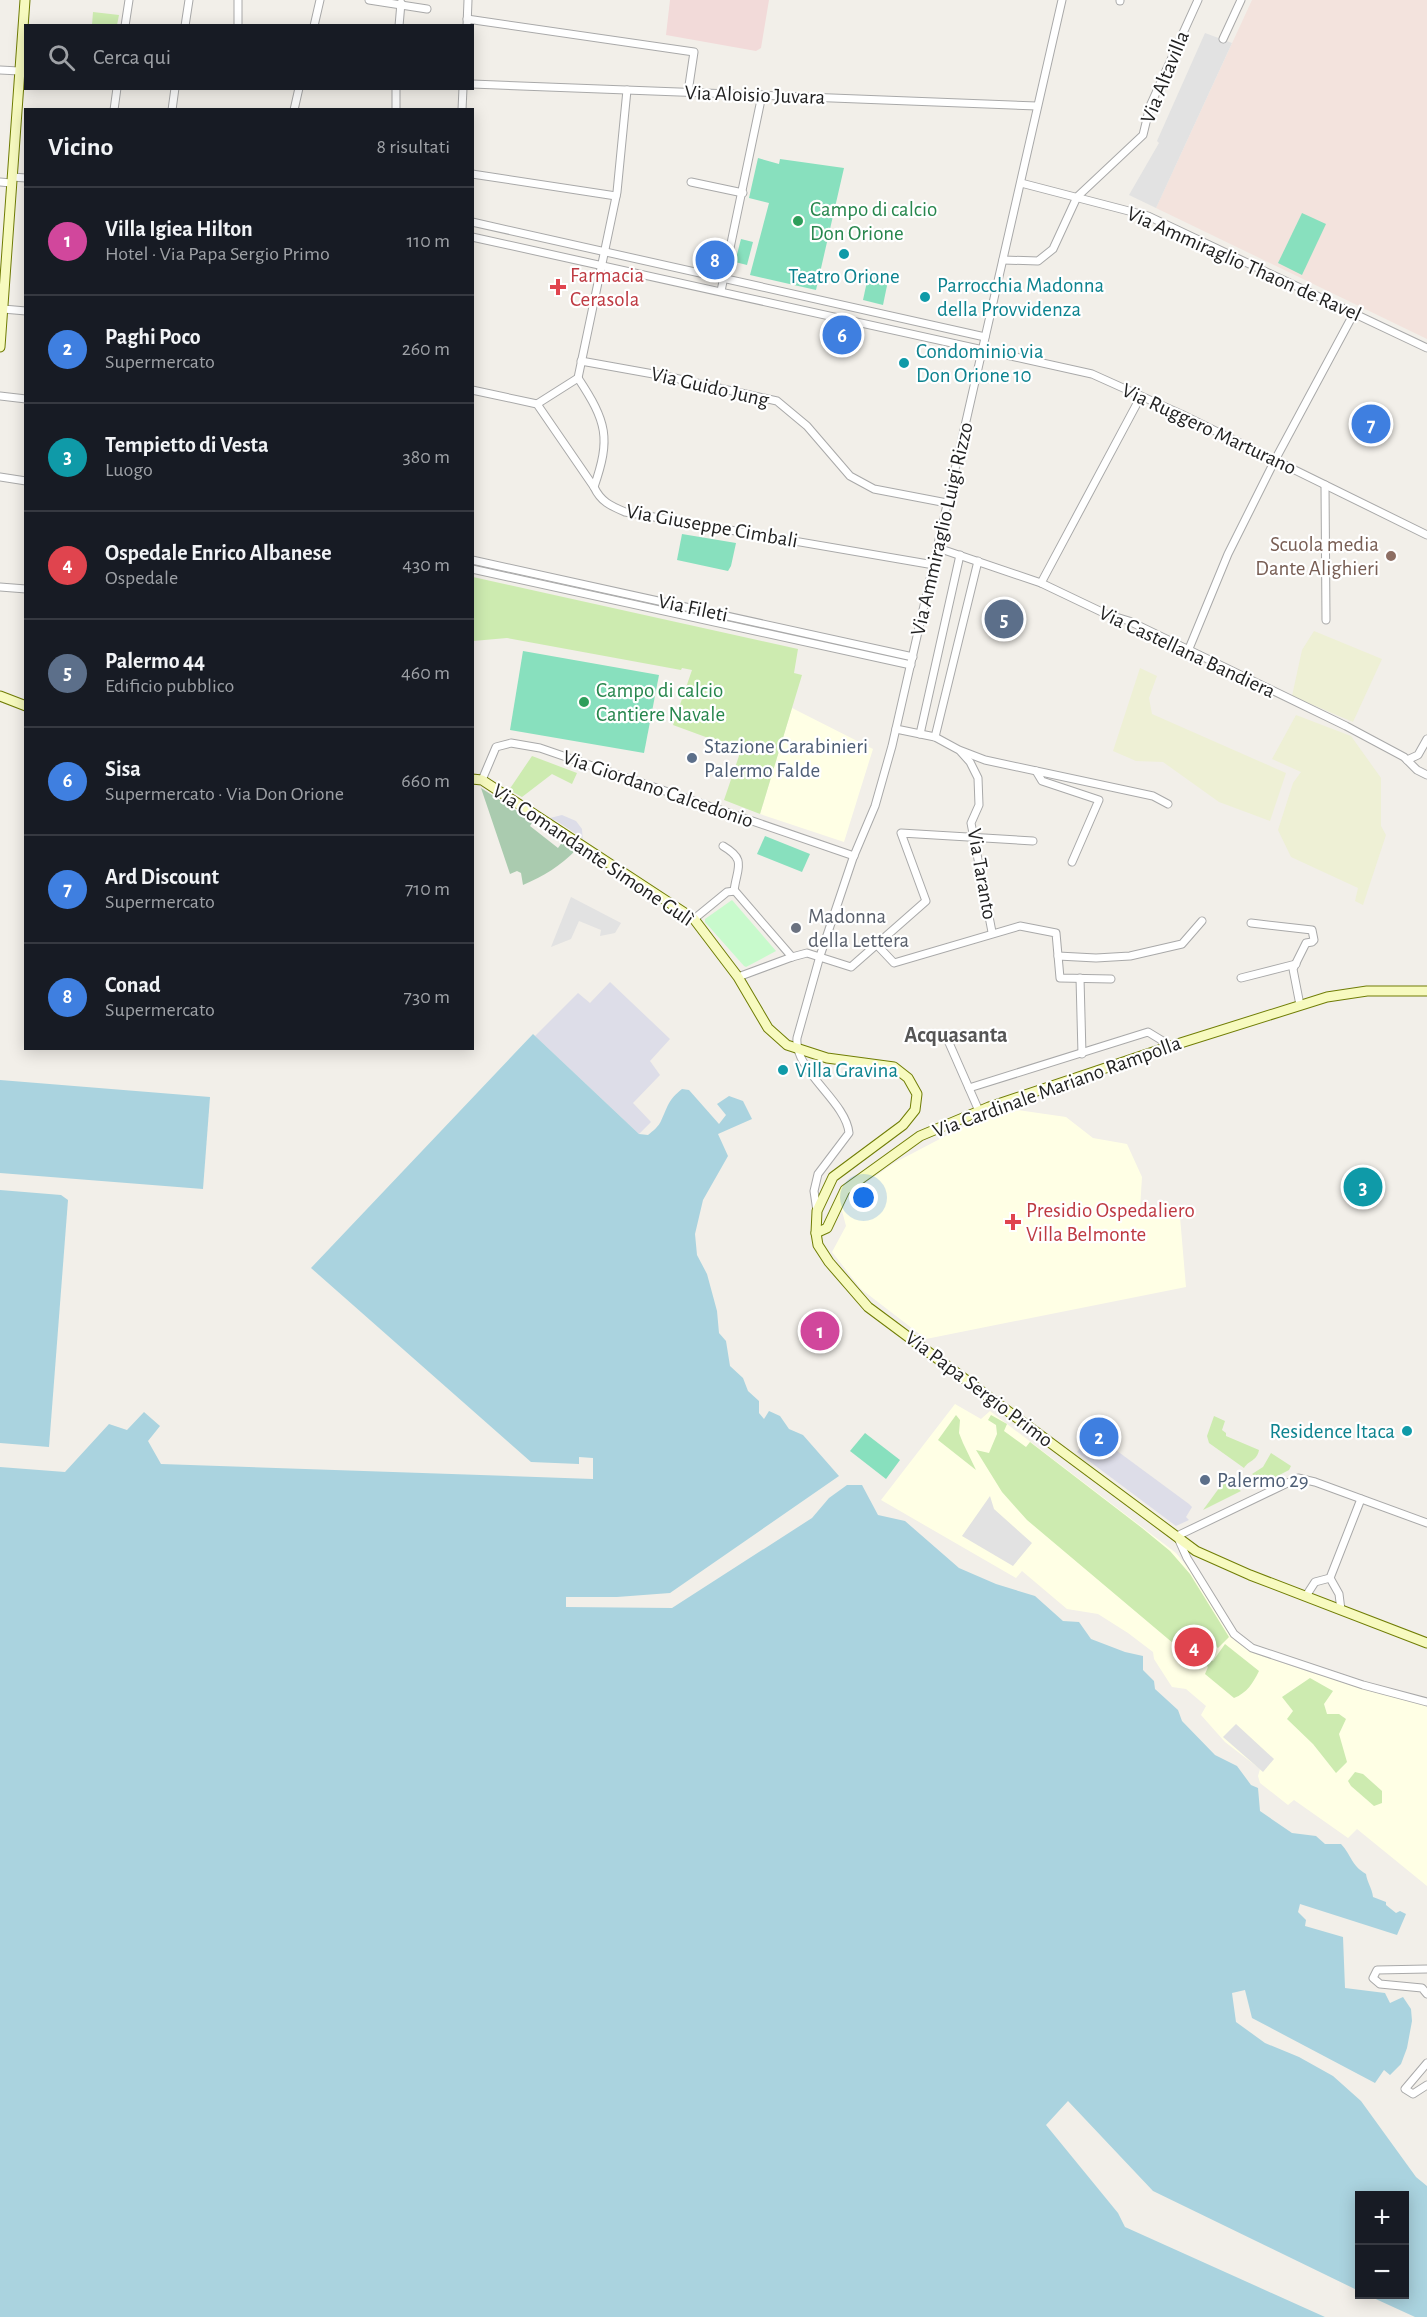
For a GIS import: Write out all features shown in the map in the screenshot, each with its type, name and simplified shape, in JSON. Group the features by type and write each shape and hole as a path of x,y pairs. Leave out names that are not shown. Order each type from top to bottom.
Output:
{"main road":[{"path":"0,348 25,0"},
{"path":"0,696 24,706"},
{"name":"Via Comandante Simone Gulì","path":"477,779 694,919 738,977 768,1028 797,1050"},
{"name":"Via Cardinale Mariano Rampolla","path":"816,1233 826,1228 845,1190 920,1136 979,1111 1170,1046 1327,997 1367,991 1427,991"},
{"path":"797,1050 827,1058 894,1067 908,1078 917,1094 915,1110 903,1125 833,1177 817,1211 816,1233"},
{"name":"Via Papa Sergio Primo","path":"816,1233 818,1245 829,1262 868,1307 1196,1551 1427,1643"}],"street":[{"path":"125,24 129,0"},
{"path":"185,24 189,0"},
{"path":"238,0 238,24"},
{"path":"314,24 320,0"},
{"path":"369,0 401,2 427,9"},
{"path":"468,0 467,22 694,52 688,93"},
{"name":"Via Ammiraglio Luigi Rizzo","path":"797,1050 801,1023 820,956 854,856 875,806 896,729 1062,0"},
{"name":"Via Altavilla","path":"1003,260 1038,261 1053,249 1077,197 1143,135 1150,106 1198,0"},
{"path":"1223,39 1240,0"},
{"path":"399,24 401,2"},
{"path":"0,70 21,68"},
{"name":"Via Aloisio Juvara","path":"474,84 1038,106"},
{"path":"114,108 117,90"},
{"path":"172,108 175,90"},
{"path":"294,108 299,90"},
{"path":"396,90 396,108"},
{"path":"462,108 464,90"},
{"path":"594,487 603,463 605,439 597,406 579,378 616,196 627,90"},
{"path":"721,291 762,95"},
{"path":"474,174 616,196"},
{"path":"0,182 24,178"},
{"path":"691,182 743,193"},
{"name":"Via Ammiraglio Thaon de Ravel","path":"1020,183 1148,216 1427,348"},
{"path":"474,222 985,337"},
{"name":"Via Ruggero Marturano","path":"474,237 1092,374 1427,535"},
{"path":"3,309 24,311"},
{"path":"1188,651 1228,554 1275,460 1354,313"},
{"name":"Via Guido Jung","path":"581,361 670,377 777,401 807,426 850,476 874,489 947,503"},
{"path":"474,390 537,404 579,378"},
{"path":"0,396 24,399"},
{"path":"1041,583 1141,396"},
{"name":"Via Giuseppe Cimbali","path":"537,404 594,487 599,498 625,512 934,565"},
{"path":"0,477 24,481"},
{"path":"1325,485 1326,620"},
{"name":"Via Castellana Bandiera","path":"938,549 1041,583 1106,614 1129,621 1346,726 1404,757 1427,775"},
{"path":"920,734 960,555"},
{"name":"Via Fileti","path":"474,560 913,657"},
{"path":"935,737 978,561"},
{"name":"Via Fileti","path":"474,569 911,665"},
{"path":"0,587 24,589"},
{"path":"896,729 935,737 985,760 1153,796 1168,804"},
{"path":"1407,760 1418,755 1427,740"},
{"name":"Via Giordano Calcedonio","path":"477,779 496,747 512,743 540,748 854,856"},
{"name":"Via Taranto","path":"959,750 970,762 978,778 979,805 971,823 992,933"},
{"path":"1036,771 1042,781 1099,800 1072,862"},
{"path":"738,977 807,953 851,967 926,902 901,833 1033,841"},
{"path":"723,846 736,853 740,863 734,891"},
{"path":"694,919 727,892 734,891 743,898 792,957"},
{"path":"1058,956 1096,958 1130,956 1182,944 1202,921"},
{"path":"1251,923 1312,930 1314,940 1306,943 1293,969 1300,1005"},
{"path":"877,945 894,963 1020,926 1056,933 1060,978 1111,979"},
{"path":"1241,978 1296,964"},
{"path":"1080,978 1083,1054"},
{"path":"969,1088 1148,1032 1170,1046"},
{"path":"946,1036 979,1111"},
{"path":"797,1050 848,1123 849,1133 818,1174 814,1191 817,1211"},
{"path":"1427,1523 1315,1482 1298,1479 1178,1537 1187,1558 1234,1634 1252,1648 1363,1685 1427,1702"},
{"path":"1330,1578 1361,1499"},
{"path":"1306,1596 1315,1582 1330,1578"},
{"path":"1330,1578 1339,1593 1341,1610"},
{"path":"1427,1969 1377,1970 1373,1978 1380,1984 1422,1988 1427,1994"},
{"path":"1427,2063 1406,2089 1413,2094 1427,2085"}],"shaded area":[{"path":"670,0 769,0 761,48 756,51 666,35"},
{"path":"1252,0 1427,0 1427,339 1156,208"},
{"path":"1205,33 1232,43 1156,208 1129,195 1159,143 1157,141"},
{"path":"1314,631 1382,659 1353,722 1292,696 1302,650"},
{"path":"1140,668 1157,676 1149,698 1152,714 1286,773 1270,821 1219,802 1163,762 1136,761 1113,751"},
{"path":"792,708 873,749 844,842 760,814"},
{"path":"1296,715 1351,736 1381,778 1381,826 1386,835 1363,905 1355,901 1358,888 1291,857 1278,830 1293,783 1301,772 1272,759"},
{"path":"481,788 533,821 530,826 558,848 563,841 576,850 551,870 523,885 521,873 517,871 510,874"},
{"path":"562,815 576,821 582,829 583,843 581,837 555,820 552,822 550,818"},
{"path":"571,897 621,923 615,933 600,936 601,930 579,921 571,939 551,947"},
{"path":"610,982 670,1039 650,1061 660,1075 633,1103 651,1122 639,1134 535,1036 578,993 590,1003"},
{"name":"Presidio Ospedaliero Villa Belmonte","path":"1003,1108 1066,1117 1093,1138 1127,1144 1142,1177 1140,1209 1180,1217 1186,1287 926,1339 861,1289 832,1252 846,1226 841,1207 851,1193 894,1163"},
{"path":"955,1404 981,1419 990,1411 1176,1553 1193,1574 1235,1641 1253,1653 1427,1707 1427,1886 1357,1829 1348,1838 1294,1800 1288,1805 1260,1783 1258,1776 1260,1769 1225,1742 1201,1715 1206,1706 1186,1689 1172,1687 1154,1659 1153,1652 1128,1633 1098,1614 1067,1609 1022,1571 1016,1578 881,1500"},
{"path":"1085,1442 1101,1454 1109,1445 1189,1504 1192,1507 1186,1517 1189,1520 1176,1526 1077,1452"},
{"path":"990,1496 994,1509 1032,1543 1013,1566 962,1536"},
{"path":"1236,1724 1274,1759 1263,1772 1223,1737"}],"green space":[{"path":"93,12 119,15 117,24 92,24"},
{"name":"Campo di calcio Don Orione","path":"758,158 779,164 780,159 844,168 816,290 750,275 769,203 749,198"},
{"path":"1302,213 1326,224 1302,275 1278,263"},
{"path":"741,239 753,242 747,265 735,262"},
{"path":"869,272 889,276 883,305 863,300"},
{"path":"682,534 736,543 728,571 677,560"},
{"path":"474,577 798,649 794,673 802,675 760,814 724,800 741,750 673,725 692,670 682,668 681,670 507,638 474,641"},
{"name":"Campo di calcio Cantiere Navale","path":"523,651 659,675 644,753 510,730"},
{"path":"532,756 577,773 572,784 552,774 522,797 509,790"},
{"path":"765,836 810,854 802,872 757,854"},
{"path":"732,900 776,951 746,967 705,922 705,919"},
{"path":"956,1415 960,1420 959,1433 976,1470 938,1440"},
{"path":"991,1415 1007,1424 1004,1431 1026,1447 1030,1442 1170,1551 1190,1574 1229,1637 1218,1648 1196,1630 1180,1649 1027,1520 1002,1492 976,1450 989,1453 997,1434 996,1425 988,1420"},
{"path":"1214,1416 1225,1421 1222,1430 1226,1436 1259,1450 1257,1456 1244,1468 1209,1443 1207,1436"},
{"path":"865,1433 900,1460 886,1479 850,1451"},
{"path":"1271,1453 1291,1466 1289,1470 1264,1483 1252,1474 1263,1467"},
{"path":"1225,1480 1241,1491 1203,1510"},
{"path":"1225,1644 1259,1671 1249,1687 1234,1698 1205,1674 1208,1667 1201,1660 1203,1656 1213,1661"},
{"path":"1310,1678 1333,1691 1324,1704 1327,1714 1339,1714 1346,1719 1339,1734 1347,1762 1336,1773 1313,1744 1287,1719 1293,1711 1282,1697"},
{"path":"1355,1772 1363,1774 1382,1791 1382,1803 1374,1806 1351,1786 1348,1781"}],"water":[{"path":"533,1034 639,1134 648,1135 656,1128 671,1100 682,1089 689,1090 719,1124 726,1115 717,1104 729,1096 743,1101 752,1119 718,1134 728,1156 703,1200 695,1234 697,1255 707,1274 717,1311 719,1333 726,1341 730,1366 743,1378 748,1391 759,1401 759,1413 764,1419 769,1411 780,1416 789,1429 803,1435 839,1476 670,1593 617,1597 566,1597 566,1607 672,1608 812,1518 829,1498 847,1485 862,1485 878,1515 905,1521 959,1568 996,1584 1035,1596 1063,1621 1079,1622 1091,1639 1143,1656 1143,1670 1154,1681 1155,1689 1178,1710 1182,1721 1215,1755 1237,1766 1251,1785 1258,1788 1260,1811 1292,1833 1316,1836 1325,1844 1341,1844 1354,1864 1366,1874 1373,1897 1386,1902 1386,1905 1396,1913 1400,1911 1406,1914 1397,1935 1300,1904 1298,1912 1306,1920 1305,1926 1343,1937 1345,1988 1385,1993 1390,2003 1403,1997 1411,2009 1412,2021 1407,2048 1401,2064 1390,2075 1384,2070 1375,2083 1252,2018 1245,1990 1232,1993 1236,2022 1265,2043 1299,2057 1333,2076 1361,2101 1416,2177 1427,2186 1427,2317 1415,2317 1376,2299 1409,2299 1409,2191 1355,2191 1355,2289 1153,2191 1068,2101 1046,2125 1118,2213 1125,2227 1325,2317 0,2317 0,1467 65,1472 109,1424 127,1430 144,1412 160,1426 148,1441 161,1464 593,1479 593,1458 579,1457 579,1464 531,1462 311,1268"},
{"path":"0,1080 210,1097 203,1189 0,1173"},
{"path":"0,1190 61,1195 68,1200 49,1447 0,1443"}],"place":[{"name":"Campo di calcio Don Orione","path":"798,221"},
{"name":"Teatro Orione","path":"844,254"},
{"name":"Conad","path":"715,260"},
{"name":"Farmacia Cerasola","path":"558,287"},
{"name":"Parrocchia Madonna della Provvidenza","path":"925,297"},
{"name":"Sisa","path":"842,335"},
{"name":"Condominio via Don Orione 10","path":"904,363"},
{"name":"Ard Discount","path":"1371,424"},
{"name":"Scuola media Dante Alighieri","path":"1391,556"},
{"name":"Palermo 44","path":"1004,619"},
{"name":"Campo di calcio Cantiere Navale","path":"584,702"},
{"name":"Stazione Carabinieri Palermo Falde","path":"692,758"},
{"name":"Madonna della Lettera","path":"796,928"},
{"name":"Villa Gravina","path":"783,1070"},
{"name":"Tempietto di Vesta","path":"1363,1187"},
{"name":"Presidio Ospedaliero Villa Belmonte","path":"1013,1222"},
{"name":"Villa Igiea Hilton","path":"820,1331"},
{"name":"Residence Itaca","path":"1407,1431"},
{"name":"Paghi Poco","path":"1099,1437"},
{"name":"Palermo 29","path":"1205,1480"},
{"name":"Ospedale Enrico Albanese","path":"1194,1647"}],"district":[{"name":"Acquasanta","path":"956,1035"}]}
